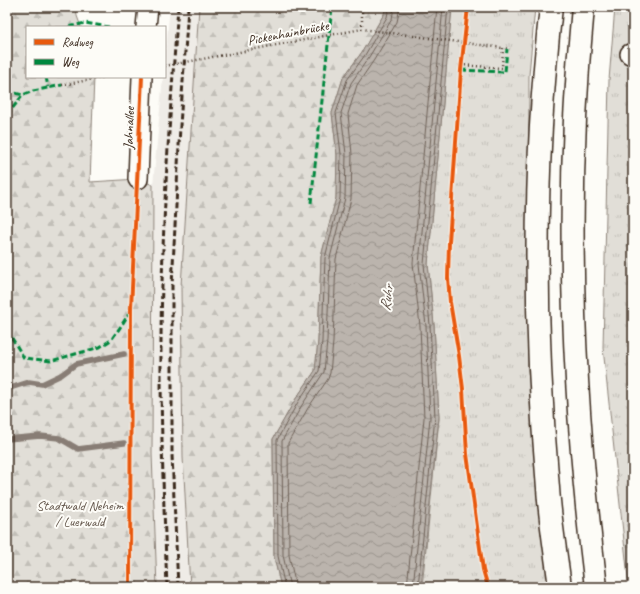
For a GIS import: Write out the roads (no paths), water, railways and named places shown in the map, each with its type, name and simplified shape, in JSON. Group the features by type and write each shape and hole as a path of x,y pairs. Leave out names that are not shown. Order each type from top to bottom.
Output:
{"highway":[{"path":"551,7 544,68 537,213 539,337 548,489 560,587"},
{"path":"583,7 577,69 572,207 572,281 575,354 585,492 596,587"}],"street":[{"path":"146,26 148,7"},
{"name":"Jahnallee","path":"138,180 142,78"}],"water":[{"name":"Ruhr","path":"386,7 452,7 428,264 434,325 439,417 421,587 281,587 274,557 273,439 295,400 315,371 318,341 321,257 336,198 337,155 332,113 343,78 362,52 384,14"}],"waterway":[{"path":"7,389 29,382 42,384 61,375 76,364 124,354"},
{"path":"7,439 40,436 59,438 78,449 124,443"}],"railway":[{"path":"167,587 162,436 161,323 166,180 178,7"},
{"path":"178,587 172,455 172,286 188,7"}],"park label":[{"name":"Stadtwald Neheim / Luerwald","path":"80,514"}]}
